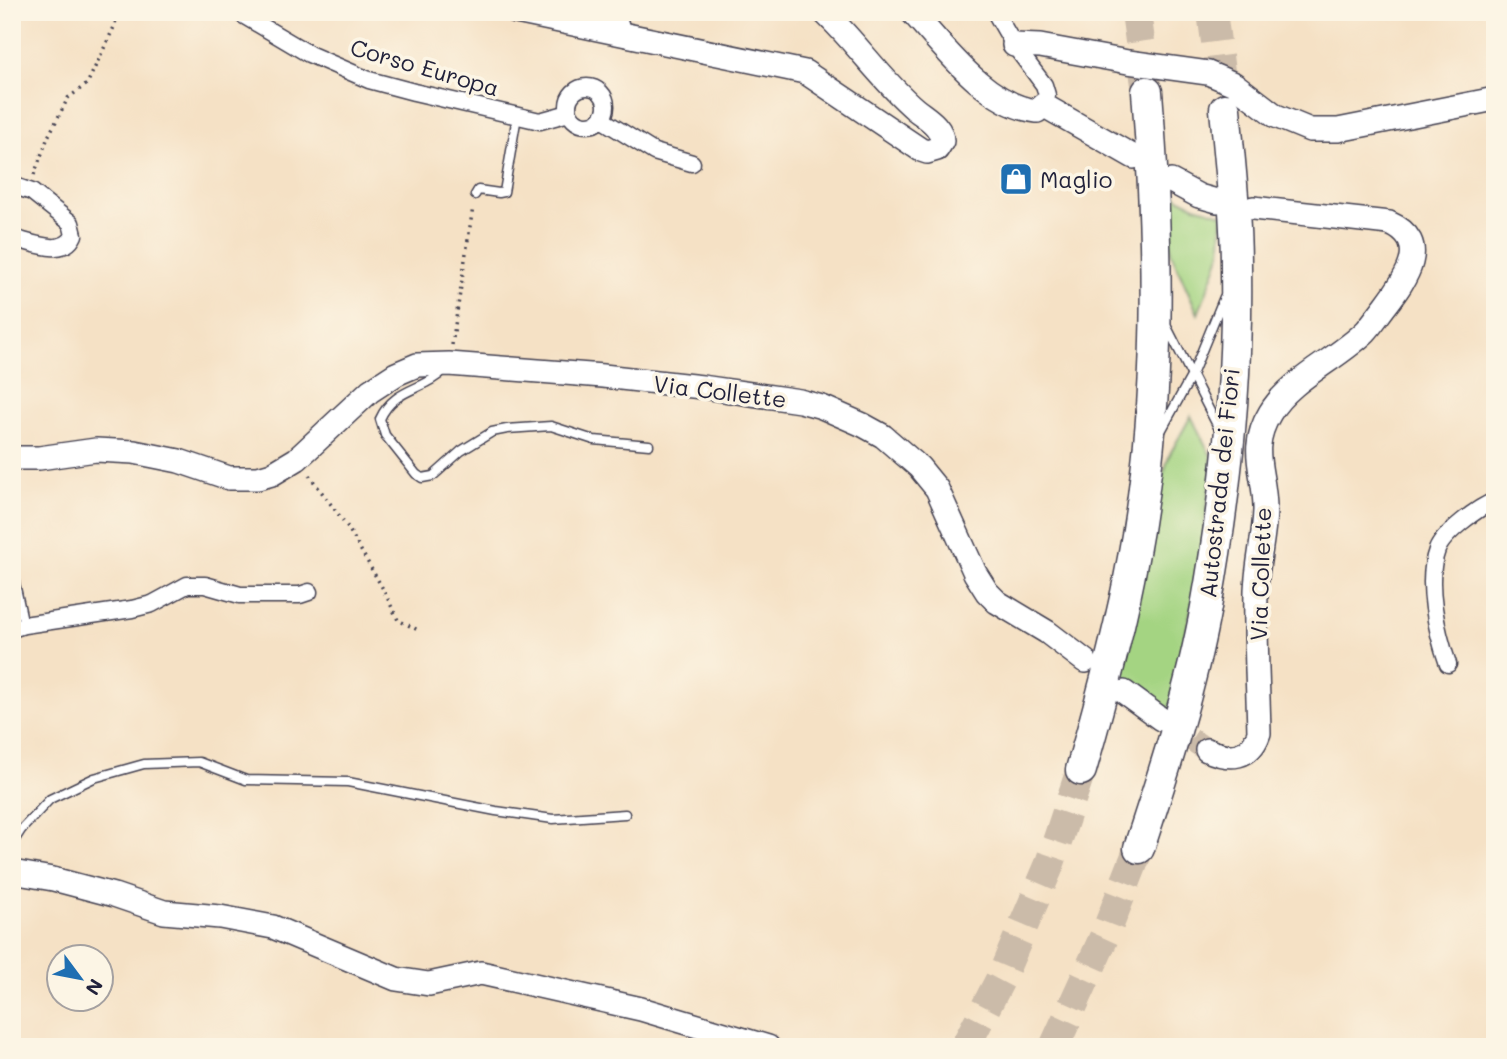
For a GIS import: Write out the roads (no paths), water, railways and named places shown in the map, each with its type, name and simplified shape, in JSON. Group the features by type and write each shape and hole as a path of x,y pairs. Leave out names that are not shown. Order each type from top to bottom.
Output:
{"highway":[{"path":"1082,771 1117,638 1134,556 1147,454 1154,380 1156,231 1147,92"},
{"name":"Autostrada dei Fiori","path":"1139,848 1187,689 1200,635 1219,528 1228,447 1236,269 1232,177 1225,109"}],"street":[{"name":"Corso Europa","path":"238,12 309,54 369,80 540,121 569,113 578,123 584,125 601,119 654,152 692,163"},
{"path":"516,12 804,72 921,149 927,152 937,149 942,141 939,128 890,86 849,35 824,12"},
{"path":"614,12 618,16 623,35"},
{"path":"912,12 986,89 1022,109 1037,111 1047,95 1044,85 1014,45 995,12"},
{"path":"1014,45 1040,46 1208,73 1234,84 1276,116 1310,130 1338,130 1495,99"},
{"path":"569,113 569,100 572,95 576,90 588,86 600,91 604,96 607,108 601,119"},
{"path":"1043,105 1134,157"},
{"path":"1171,181 1217,201"},
{"path":"12,238 58,248 68,245 74,235 71,223 19,187"},
{"name":"Via Collette","path":"1208,750 1235,757 1253,746 1259,733 1256,587 1265,509 1258,464 1259,435 1270,411 1293,387 1366,331 1401,286 1413,256 1412,247 1404,232 1389,223 1253,208"},
{"name":"Via Collette","path":"12,458 39,458 96,450 134,452 179,461 229,478 243,479 272,474 297,459 369,391 417,365 449,364 603,376 800,401 843,415 883,436 919,467 937,489 975,573 987,592 997,602 1047,632 1085,661"},
{"path":"1448,664 1438,635 1433,579 1437,549 1465,518 1495,501"},
{"path":"18,627 132,610 152,604 187,585 205,585 240,594 300,595 309,592"},
{"path":"1124,692 1161,719"},
{"path":"12,872 53,879 114,895 164,912 220,917 273,927 396,979 429,984 481,973 641,1009 768,1047"}],"lane":[{"path":"475,195 478,190 503,192 517,116"},
{"path":"1147,454 1192,374 1236,269"},
{"path":"1156,307 1228,447"},
{"path":"449,364 442,373 407,390 392,401 380,419 385,435 419,477 433,476 461,451 492,432 507,429 551,426 594,440 649,445"},
{"path":"12,569 18,627"},
{"path":"12,844 21,830 50,799 94,778 144,764 199,762 246,780 348,782 496,811 553,819 625,814"}],"tunnel":[{"path":"1136,12 1147,92"},
{"path":"1212,12 1225,109"},
{"path":"1163,720 1207,750"},
{"path":"965,1047 1001,978 1049,866 1081,770"},
{"path":"1054,1047 1105,935 1139,848"}],"place":[{"name":"Maglio","path":"1016,179"}]}
